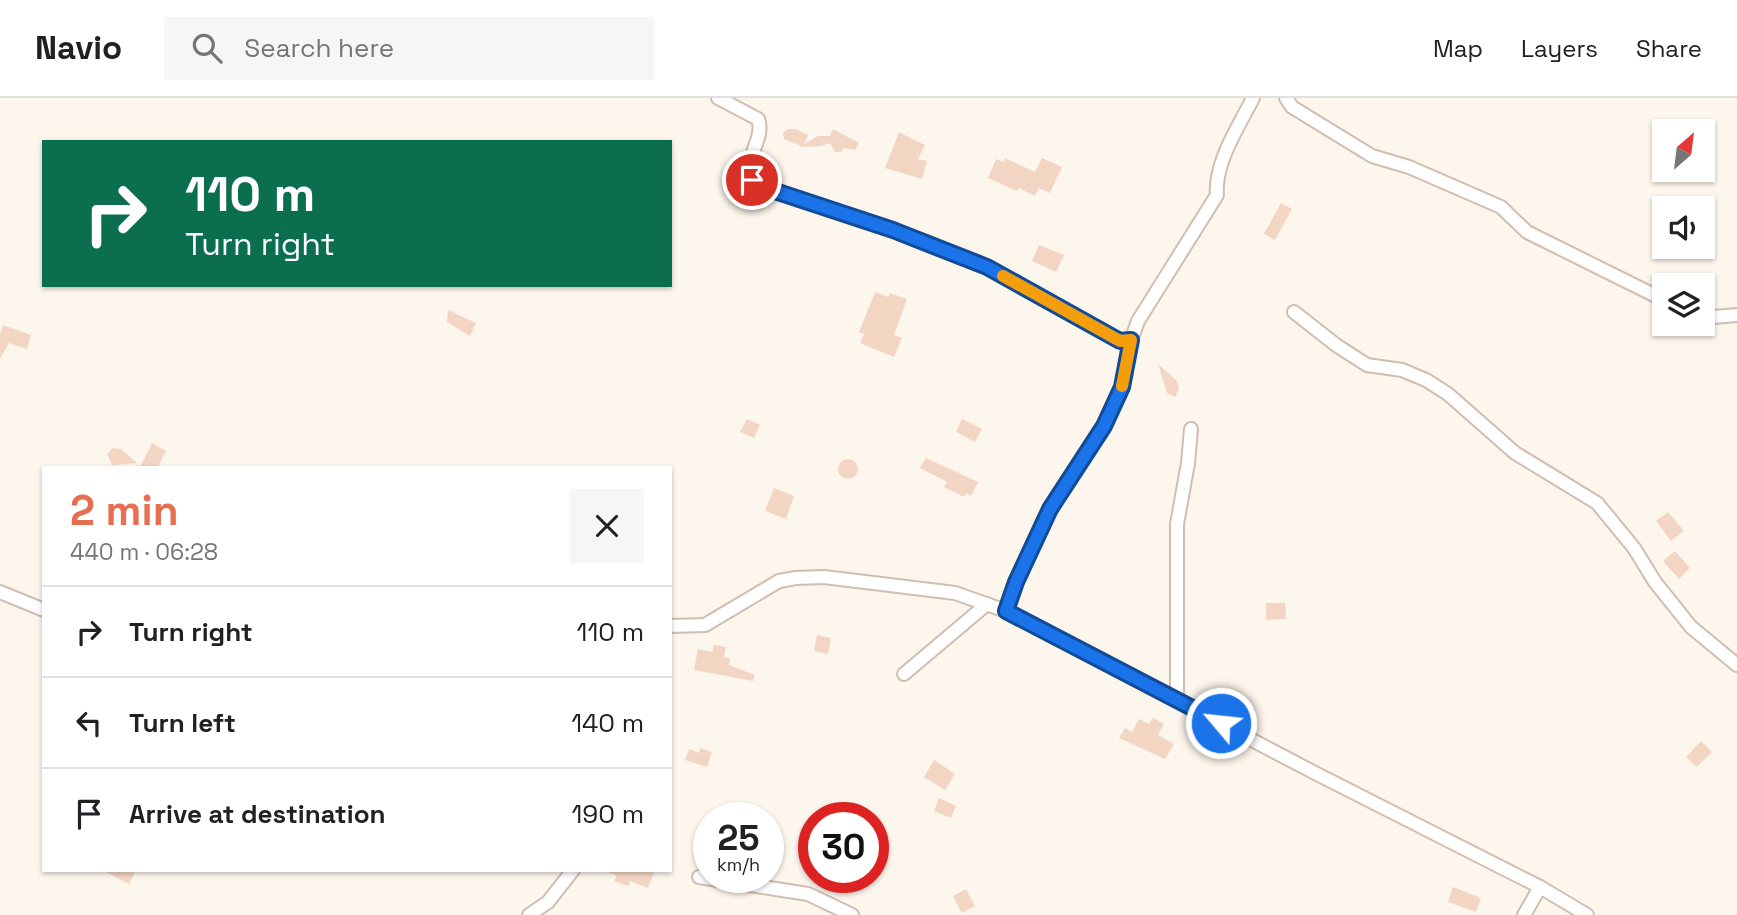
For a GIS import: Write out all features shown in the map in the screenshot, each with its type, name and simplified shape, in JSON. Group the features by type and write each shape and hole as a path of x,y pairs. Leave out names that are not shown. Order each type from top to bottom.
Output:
{"street":[{"path":"718,98 758,119 761,127 748,168 752,180 760,186 893,230 987,267 1120,341 1131,340"},
{"path":"1006,611 1016,582 1050,509 1104,426 1122,387 1131,340 1156,290 1217,195 1216,186 1221,166 1253,98"},
{"path":"1286,98 1292,107 1372,156 1409,167 1501,207 1527,232 1652,294"},
{"path":"1294,312 1367,365 1402,370 1426,380 1457,401 1515,453 1597,503 1634,548 1691,627 1737,665"},
{"path":"1715,317 1737,315"},
{"path":"1177,699 1177,524 1191,429"},
{"path":"672,626 705,625 779,581 796,578 824,577 955,593 1006,611 1540,887 1587,915"},
{"path":"0,592 42,609"},
{"path":"904,674 987,604"},
{"path":"529,915 548,902 571,872"},
{"path":"1524,915 1540,887"},
{"path":"784,890 808,894 852,915"}],"building":[{"path":"788,129 796,129 808,135 804,144 818,136 830,136 833,129 859,143 855,150 844,148 841,152 835,152 830,143 799,147 801,146 784,139 783,133"},
{"path":"899,132 925,145 918,159 927,161 922,179 885,168"},
{"path":"1005,158 1035,172 1042,158 1062,167 1050,193 1039,188 1035,196 988,178 996,159 1004,162"},
{"path":"1281,203 1292,209 1275,240 1264,234"},
{"path":"1039,245 1064,255 1056,272 1032,261"},
{"path":"875,292 888,297 890,293 907,299 894,335 902,338 894,357 860,343 864,334 859,332"},
{"path":"448,310 476,323 470,336 447,322"},
{"path":"3,325 31,335 27,349 9,343 0,359 0,335"},
{"path":"1158,364 1177,381 1179,389 1175,397 1167,393"},
{"path":"747,419 760,425 754,438 740,432"},
{"path":"962,419 982,429 975,442 956,432"},
{"path":"152,443 166,451 158,466 140,466"},
{"path":"113,448 121,449 137,463 112,465 107,454"},
{"path":"926,458 978,482 971,496 966,493 964,497 944,487 947,482 920,468"},
{"path":"848,459 855,462 858,469 855,476 848,479 841,476 838,469 841,462"},
{"path":"774,488 794,496 786,519 765,511"},
{"path":"1668,512 1684,531 1671,541 1656,521"},
{"path":"1675,551 1690,568 1679,579 1663,561"},
{"path":"1266,603 1285,603 1286,619 1266,620"},
{"path":"817,635 831,638 828,654 814,651"},
{"path":"714,645 726,647 724,657 730,658 729,665 755,675 753,681 694,670 698,649 712,652"},
{"path":"1153,718 1164,724 1158,735 1174,744 1165,759 1119,738 1125,728 1132,732 1139,719 1149,724"},
{"path":"1701,741 1712,752 1697,767 1686,757"},
{"path":"700,748 712,752 707,767 685,760 689,749 699,753"},
{"path":"934,760 955,774 945,790 924,777"},
{"path":"939,798 956,806 951,818 934,811"},
{"path":"106,872 135,872 129,884"},
{"path":"608,872 654,872 648,888 630,881 628,886 614,881 617,876"},
{"path":"1453,887 1481,898 1476,912 1448,902"},
{"path":"966,889 975,906 962,913 953,896"}],"slow traffic":[{"path":"1003,276 1120,341 1131,340 1122,386"}],"route":[{"path":"752,180 760,186 893,230 987,267 1120,341 1131,340 1122,387 1104,426 1050,509 1027,555 1006,611 1221,723"}]}
